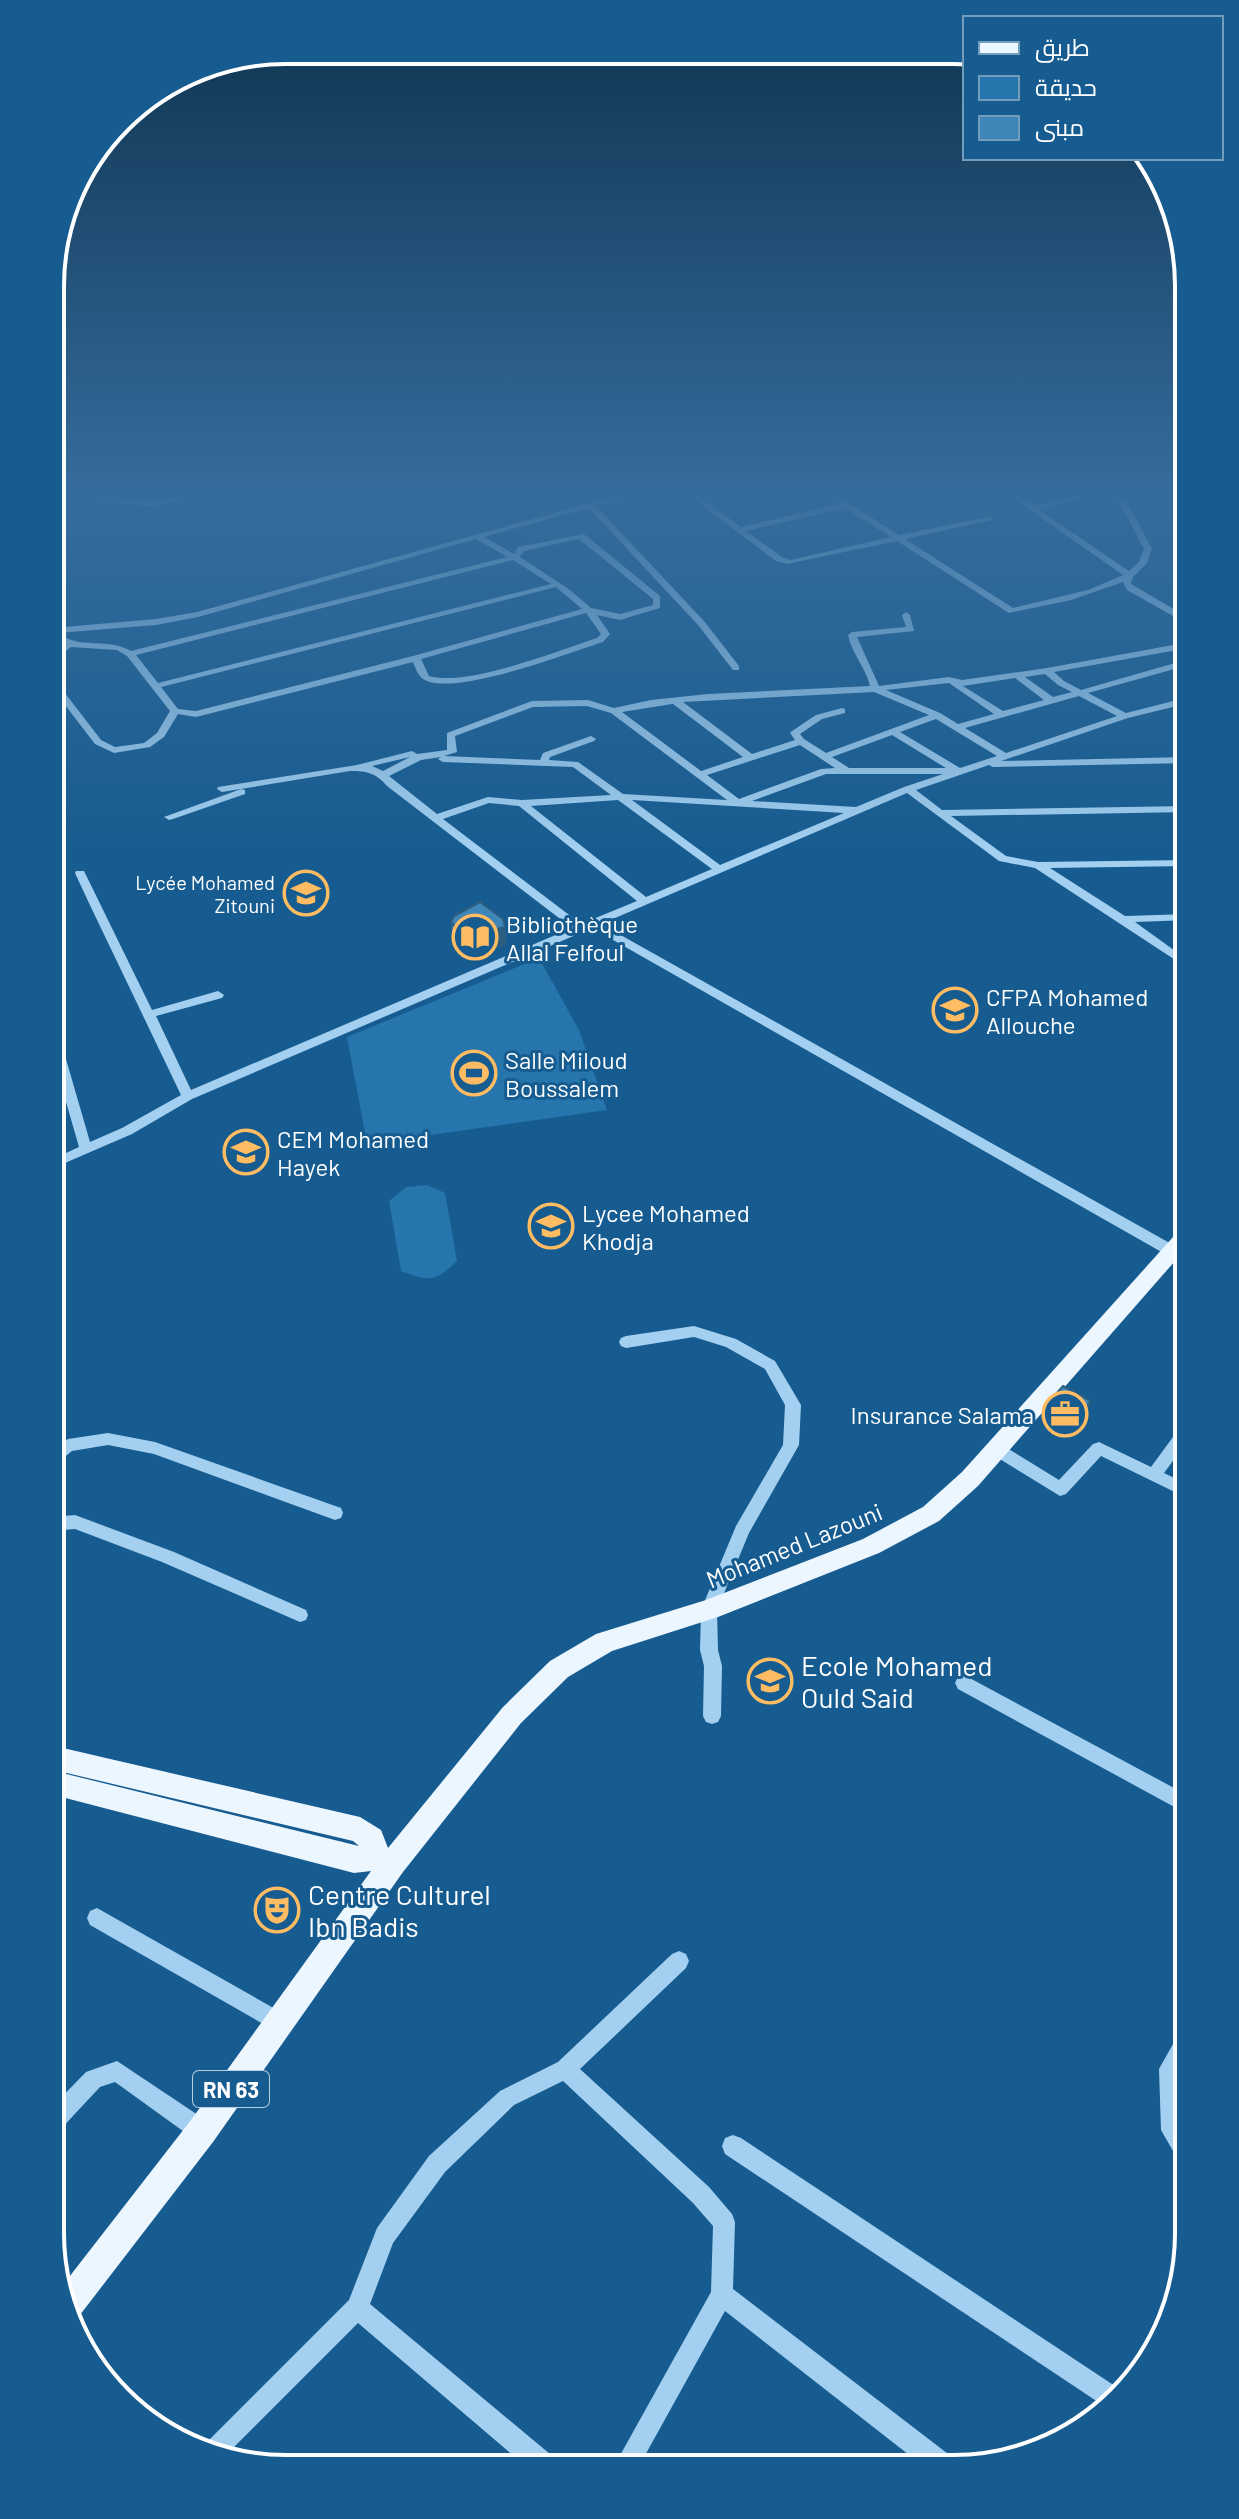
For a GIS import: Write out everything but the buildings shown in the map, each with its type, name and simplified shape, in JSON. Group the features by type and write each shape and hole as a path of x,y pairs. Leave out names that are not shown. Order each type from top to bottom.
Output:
{"main road":[{"name":"Mohamed Lazouni","path":"385,1860 512,1715 559,1669 605,1642 709,1610 871,1546 931,1514 970,1479 1175,1245"},
{"path":"64,1760 360,1830 371,1839 385,1860"},
{"path":"64,1786 354,1860 385,1860"},
{"name":"RN 63","path":"74,2298 202,2131 279,2022 385,1860"}],"street":[{"path":"64,631 198,614"},
{"path":"130,654 291,614"},
{"path":"156,686 442,614"},
{"path":"64,642 77,648 119,646 130,654 175,711 196,714 575,614"},
{"path":"416,658 421,673 429,680 456,682 600,640 606,634 591,614"},
{"path":"604,614 620,617 632,614"},
{"path":"692,614 736,668"},
{"path":"875,689 875,679 853,647 852,635 911,629 906,615"},
{"path":"64,648 68,645"},
{"path":"614,711 651,703 708,697 875,689 949,680 962,683 1175,648"},
{"path":"958,727 1175,666"},
{"path":"1047,671 1079,693 1125,716"},
{"path":"1016,675 1052,701"},
{"path":"949,680 1002,715"},
{"path":"875,689 937,715 1004,756"},
{"path":"64,698 98,742 114,750 147,745 161,735 175,711"},
{"path":"676,702 751,758"},
{"path":"452,752 450,735 532,704 588,703 614,711 738,803"},
{"path":"64,1159 188,1096 908,789 1125,716 1175,704"},
{"path":"842,711 819,717 795,733 801,741 845,771"},
{"path":"826,756 937,715"},
{"path":"895,733 958,771"},
{"path":"543,764 546,755 591,739"},
{"path":"701,774 801,741"},
{"path":"222,789 350,768 430,747 452,752"},
{"path":"383,775 418,757 452,752"},
{"path":"418,757 575,764 719,869"},
{"path":"977,764 1175,760"},
{"path":"350,768 369,768 383,775 585,926 1170,1250"},
{"path":"738,803 825,771 958,771"},
{"path":"169,817 209,805 263,782"},
{"path":"908,789 1003,859 1038,865 1175,863"},
{"path":"437,818 488,800 522,803 621,797 858,810"},
{"path":"522,803 644,901"},
{"path":"940,813 1175,809"},
{"path":"1038,865 1175,956"},
{"path":"80,873 116,953 150,1014 188,1096"},
{"path":"1123,919 1175,917"},
{"path":"150,1014 218,995"},
{"path":"64,1073 86,1150"},
{"path":"626,1342 694,1331 731,1343 770,1365 793,1405 791,1445 742,1531 709,1610 709,1650 713,1666 712,1716"},
{"path":"64,1448 108,1439 155,1448 335,1513"},
{"path":"1155,1474 1175,1446"},
{"path":"996,1449 1060,1489 1099,1448 1175,1485"},
{"path":"64,1523 75,1522 168,1557 300,1615"},
{"path":"964,1683 1175,1798"},
{"path":"97,1918 279,2022"},
{"path":"220,2444 357,2308 385,2236 437,2164 507,2098 565,2069 679,1961"},
{"path":"1175,2059 1169,2069 1172,2130 1175,2135"},
{"path":"565,2069 701,2195 724,2222 722,2294 632,2455"},
{"path":"64,2104 93,2079 117,2071 202,2131"},
{"path":"733,2146 1106,2394"},
{"path":"722,2294 929,2455"},
{"path":"357,2308 532,2455"}],"green space":[{"name":"Salle Miloud Boussalem","path":"539,958 579,1030 607,1110 367,1144 347,1037"},
{"path":"427,1185 445,1193 457,1261 431,1278 401,1271 389,1201 406,1187"}],"place":[{"name":"Lycée Mohamed Zitouni","path":"306,893"},
{"name":"Bibliothèque Allal Felfoul","path":"475,937"},
{"name":"CFPA Mohamed Allouche","path":"955,1010"},
{"name":"Salle Miloud Boussalem","path":"474,1073"},
{"name":"CEM Mohamed Hayek","path":"246,1152"},
{"name":"Lycee Mohamed Khodja","path":"551,1226"},
{"name":"Insurance Salama","path":"1065,1414"},
{"name":"Ecole Mohamed Ould Said","path":"770,1681"},
{"name":"Centre Culturel Ibn Badis","path":"277,1910"}]}
